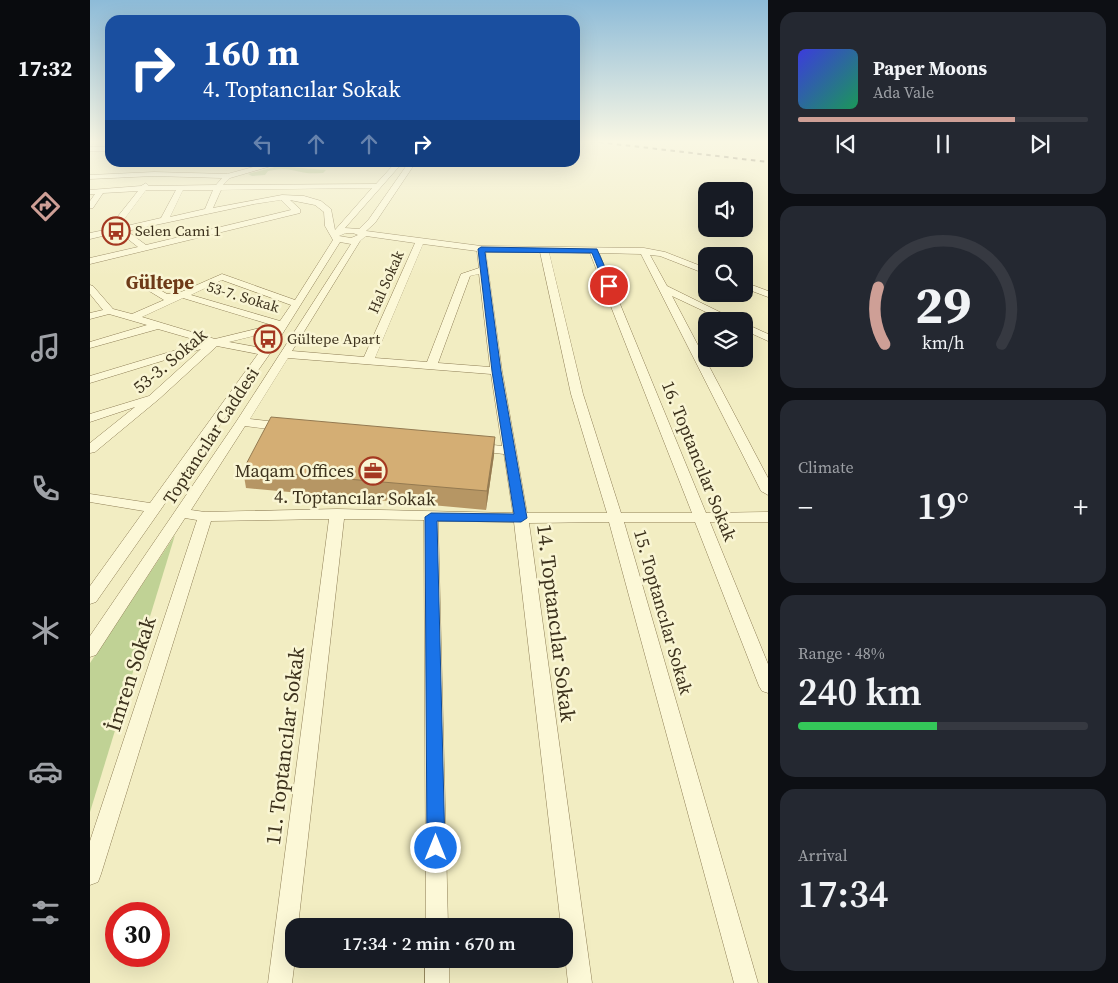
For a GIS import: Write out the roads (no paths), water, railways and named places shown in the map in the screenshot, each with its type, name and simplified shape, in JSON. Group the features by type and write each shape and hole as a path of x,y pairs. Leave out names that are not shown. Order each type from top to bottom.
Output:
{"street":[{"path":"164,220 181,187"},
{"path":"208,211 218,187"},
{"path":"90,192 143,188 238,187"},
{"name":"Toptancılar Caddesi","path":"90,598 266,352 298,304 337,235 352,214 377,187"},
{"name":"Toptancılar Caddesi","path":"90,650 242,422 360,236 379,222 399,187"},
{"path":"143,188 115,225 145,248"},
{"path":"90,206 101,192"},
{"path":"90,261 297,211 282,197"},
{"path":"90,236 282,197 307,198 325,207 328,211 329,226 337,235 347,241 360,236 481,249 644,251 662,254 698,268"},
{"path":"352,214 353,217 359,220 370,219 379,222 420,242"},
{"name":"Hal Sokak","path":"368,361 420,242"},
{"name":"14. Toptancılar Sokak","path":"481,249 496,371 521,518 580,983"},
{"name":"15. Toptancılar Sokak","path":"544,250 578,394 615,517 746,983"},
{"name":"16. Toptancılar Sokak","path":"594,250 702,516 768,686"},
{"path":"644,251 768,490"},
{"path":"432,366 466,274 483,270"},
{"path":"132,318 222,277 298,304"},
{"name":"53-7. Sokak","path":"139,281 165,297 182,295 284,325"},
{"path":"90,288 109,311"},
{"path":"663,288 714,312"},
{"path":"753,288 768,294"},
{"path":"90,316 109,311 215,342 266,352"},
{"path":"90,345 160,325"},
{"name":"53-3. Sokak","path":"90,449 155,397 215,342 284,325"},
{"path":"753,330 768,338"},
{"path":"90,380 215,342"},
{"path":"285,354 496,371"},
{"path":"90,418 155,397"},
{"path":"242,422 301,429"},
{"path":"460,445 510,451"},
{"path":"90,498 153,508"},
{"name":"4. Toptancılar Sokak","path":"181,513 205,517 337,514 521,518 768,517"},
{"name":"11. Toptancılar Sokak","path":"280,983 337,514"},
{"name":"İmren Sokak","path":"90,874 205,517"},
{"path":"431,517 437,918"},
{"path":"437,968 437,983"}],"place":[{"name":"Selen Cami 1","path":"116,231"},
{"name":"Gültepe Apart","path":"268,339"},
{"name":"Maqam Offices","path":"373,471"}],"district":[{"name":"Gültepe","path":"160,282"}]}
